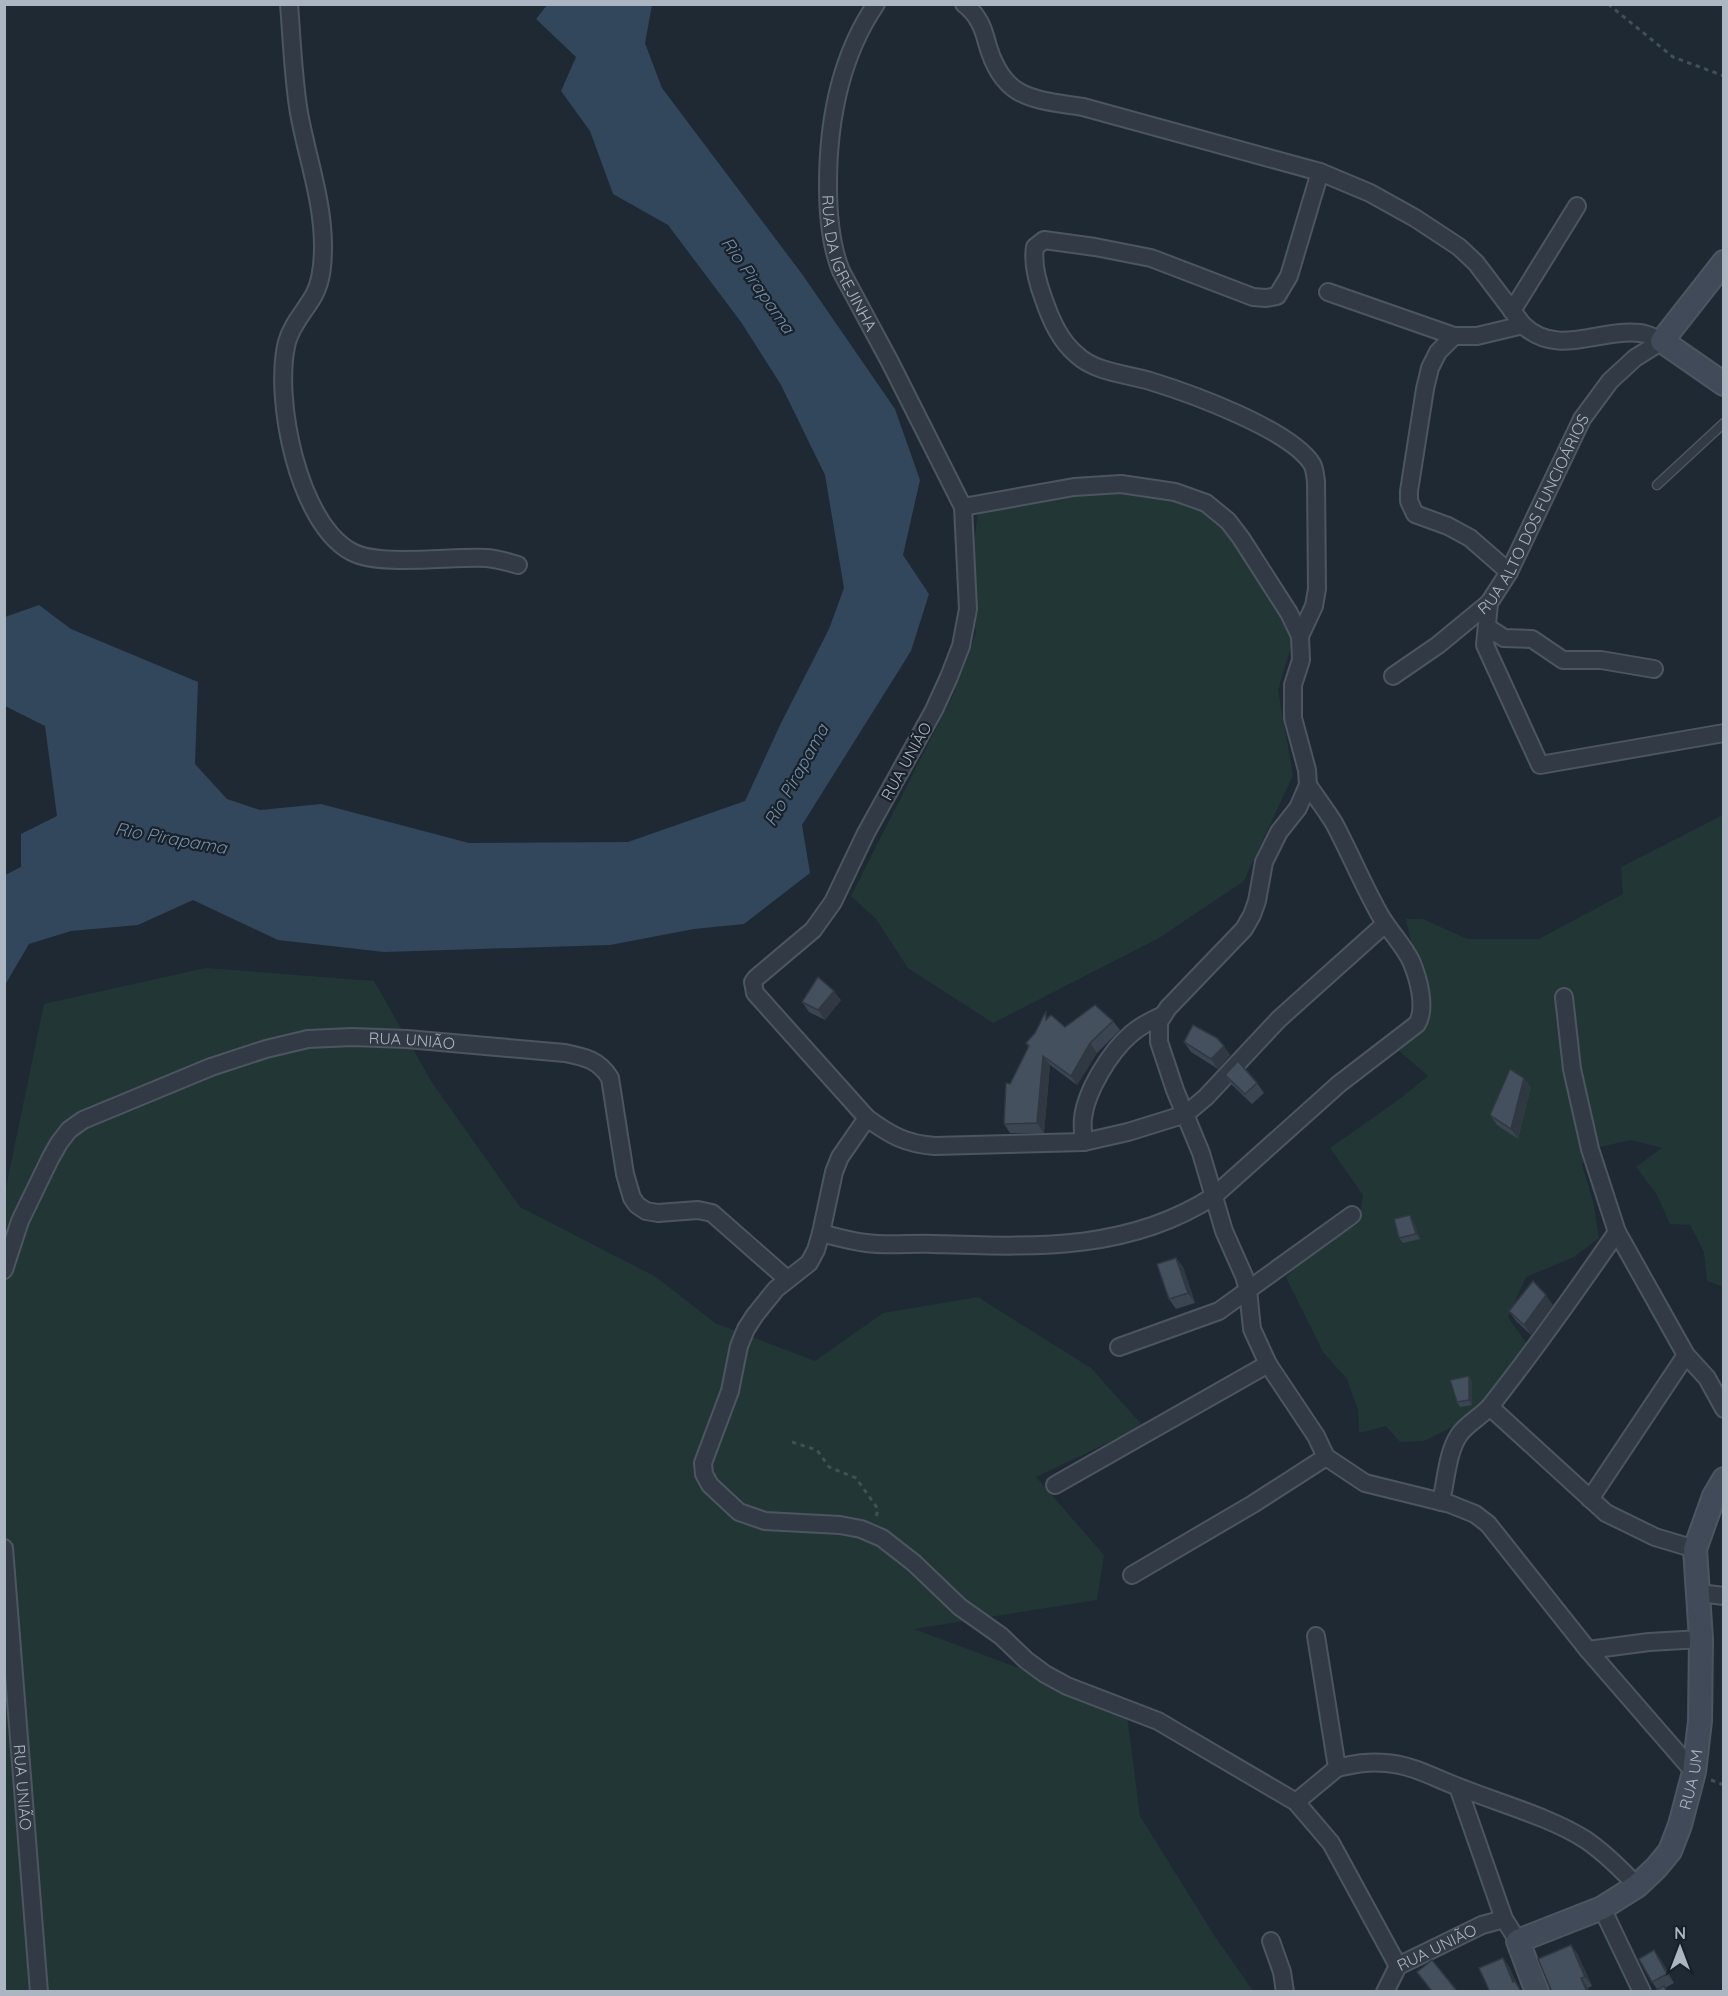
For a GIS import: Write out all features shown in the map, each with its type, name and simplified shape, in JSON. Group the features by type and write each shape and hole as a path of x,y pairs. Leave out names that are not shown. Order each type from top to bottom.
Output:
{"street":[{"path":"289,4 294,84 319,205 323,248 320,279 314,294 290,334 283,364 285,401 292,448 306,496 325,530 334,540 354,554 404,560 488,558 518,566"},
{"name":"RUA DA IGREJINHA","path":"876,4 852,49 831,124 828,200 831,237 835,257 841,271 963,507"},
{"path":"964,4 980,20 998,72 1007,84 1025,95 1083,107 1320,172 1370,193 1441,233 1476,263 1531,332 1552,341 1642,333 1662,341 1724,384"},
{"path":"1300,636 1314,606 1317,589 1316,481 1312,465 1299,450 1278,435 1229,410 1163,385 1095,366 1077,356 1050,318 1041,293 1033,256 1035,246 1044,240 1068,242 1151,258 1253,297 1277,296 1289,276 1320,172"},
{"path":"1512,311 1577,206"},
{"path":"1662,341 1724,262"},
{"path":"1328,292 1454,336 1477,336 1523,324"},
{"path":"1454,336 1438,352 1430,368 1414,456 1409,501 1415,514 1448,526 1470,538 1509,572"},
{"name":"RUA ALTO DOS FUNCIOÁRIOS","path":"1393,676 1438,645 1489,603 1509,572 1582,419 1610,381 1635,358 1662,341"},
{"path":"963,507 1097,484 1121,484 1175,492 1192,497 1206,503 1228,520 1289,613 1300,636 1302,647 1301,660 1293,685 1293,718 1307,770 1308,785 1304,797 1279,832 1264,862 1257,902 1244,929 1180,994 1163,1015 1158,1029 1159,1042 1201,1153 1224,1231 1240,1264 1248,1290 1252,1329 1268,1364 1316,1437 1326,1457 1365,1483 1442,1502 1475,1514 1488,1524 1588,1650 1694,1772"},
{"name":"RUA UNIÃO","path":"867,1118 762,1003 753,986 756,978 813,930 825,915 866,833 934,710 949,677 961,646 968,609 963,507"},
{"path":"1489,603 1485,645 1540,765 1724,733"},
{"path":"1487,627 1504,638 1532,639 1563,660 1601,660 1654,669"},
{"path":"821,1233 868,1244 1025,1246 1059,1245 1110,1238 1153,1226 1195,1208 1214,1196 1339,1084 1408,1031 1420,1019 1420,995 1411,961 1385,924 1332,820 1308,785"},
{"path":"1385,924 1278,1019 1206,1097 1186,1114 1128,1132 1084,1142 935,1146 915,1144 898,1138 867,1118 840,1157 834,1172 821,1233 809,1263 787,1279 765,1301 739,1346 730,1391 703,1463 704,1474 710,1485 739,1512 748,1517 786,1524 840,1525 861,1529 882,1538 914,1563 960,1607 993,1630 1045,1674 1068,1686 1158,1720 1296,1802 1331,1843 1398,1966"},
{"path":"1564,997 1572,1069 1590,1149 1617,1232 1686,1355 1707,1378 1724,1409"},
{"path":"1084,1142 1082,1120 1086,1102 1099,1077 1116,1050 1131,1034 1163,1015"},
{"name":"RUA UNIÃO","path":"4,1270 20,1221 50,1159 69,1130 83,1120 211,1067 266,1049 308,1039 352,1037 407,1039 565,1053 594,1060 610,1078 625,1174 632,1198 637,1205 646,1211 698,1210 712,1213 787,1279"},
{"path":"1119,1347 1219,1311 1352,1215"},
{"path":"1442,1502 1455,1443 1460,1433 1490,1407 1555,1321 1617,1232"},
{"path":"1590,1499 1686,1355"},
{"path":"1055,1485 1268,1364"},
{"path":"1490,1407 1606,1513 1655,1537 1695,1549"},
{"path":"1132,1575 1253,1504 1326,1457"},
{"name":"RUA UM","path":"1518,1941 1602,1908 1637,1886 1670,1851 1680,1825 1694,1772 1700,1721 1701,1639 1695,1549 1714,1496 1724,1479"},
{"name":"RUA UNIÃO","path":"4,1548 39,1992"},
{"path":"1699,1593 1724,1596"},
{"path":"1316,1636 1336,1768"},
{"path":"1588,1650 1649,1642 1701,1639"},
{"path":"1296,1802 1336,1768 1363,1762 1389,1763 1430,1774 1566,1829 1587,1840 1612,1860 1637,1886"},
{"path":"1458,1787 1504,1919 1518,1941 1537,1992"},
{"path":"1602,1908 1642,1992"},
{"name":"RUA UNIÃO","path":"1385,1992 1398,1966 1482,1925 1504,1919"},
{"path":"1271,1941 1282,1972 1285,1992"}],"lane":[{"path":"1657,485 1724,423"}],"path":[{"path":"1608,4 1673,57 1724,76"},
{"path":"792,1442 818,1450 829,1467 856,1478 878,1509 873,1534"}],"green space":[{"path":"1132,485 1206,503 1297,626 1278,690 1293,775 1244,881 1159,938 993,1023 908,968 876,919 851,896 952,697 976,633 968,592 979,504"},
{"path":"1723,815 1723,1287 1707,1281 1704,1252 1690,1225 1670,1224 1657,1195 1636,1167 1662,1148 1631,1140 1591,1149 1582,1165 1593,1201 1599,1238 1574,1257 1526,1277 1508,1317 1527,1344 1491,1393 1456,1425 1424,1441 1400,1442 1386,1426 1359,1433 1358,1410 1347,1379 1323,1352 1286,1277 1306,1257 1359,1223 1363,1195 1330,1148 1428,1076 1398,1050 1426,1024 1428,980 1412,946 1406,919 1423,919 1467,939 1539,939 1623,894 1621,867"},
{"path":"206,968 374,981 433,1084 520,1207 656,1277 715,1323 815,1361 883,1313 978,1297 1091,1368 1143,1426 1036,1477 1104,1555 1097,1600 914,1629 1126,1708 1140,1816 1214,1935 1253,1991 5,1992 4,1197 44,1004"}],"water":[{"name":"Rio Pirapama","path":"547,5 652,5 645,43 662,88 802,274 895,409 920,480 903,555 929,594 911,651 802,825 810,873 744,924 694,929 610,945 384,952 278,940 193,900 138,925 71,931 29,944 5,985 5,875 21,867 21,834 57,816 45,726 5,706 5,617 39,605 71,629 198,682 195,764 227,799 260,810 321,804 469,843 628,842 745,801 781,723 829,629 844,588 825,475 781,385 741,322 668,225 613,194 590,131 561,91 576,57 536,19"}],"building":[{"path":"818,977 834,991 818,1010 802,1002"},
{"path":"1095,1005 1113,1021 1090,1043 1071,1076 1043,1056 1037,1123 1004,1124 1006,1083 1010,1084 1029,1046 1026,1043 1035,1033 1046,1011 1046,1020 1051,1015 1065,1027"},
{"path":"1193,1025 1217,1038 1224,1046 1211,1059 1184,1042"},
{"path":"1238,1061 1257,1083 1245,1094 1225,1075"},
{"path":"1510,1069 1524,1078 1511,1129 1490,1115"},
{"path":"1410,1215 1416,1234 1399,1238 1394,1219"},
{"path":"1176,1258 1188,1293 1169,1299 1157,1264"},
{"path":"1533,1281 1546,1295 1524,1325 1509,1311"},
{"path":"1469,1376 1469,1400 1457,1402 1450,1380"},
{"path":"1571,1945 1585,1977 1581,1978 1587,1992 1552,1992 1538,1959"},
{"path":"1654,1950 1667,1974 1652,1982 1639,1959"},
{"path":"1503,1958 1513,1982 1515,1981 1521,1992 1490,1992 1479,1968"},
{"path":"1432,1960 1457,1992 1429,1992 1431,1990 1417,1972"},
{"path":"1664,1986 1667,1992 1653,1992"}]}
